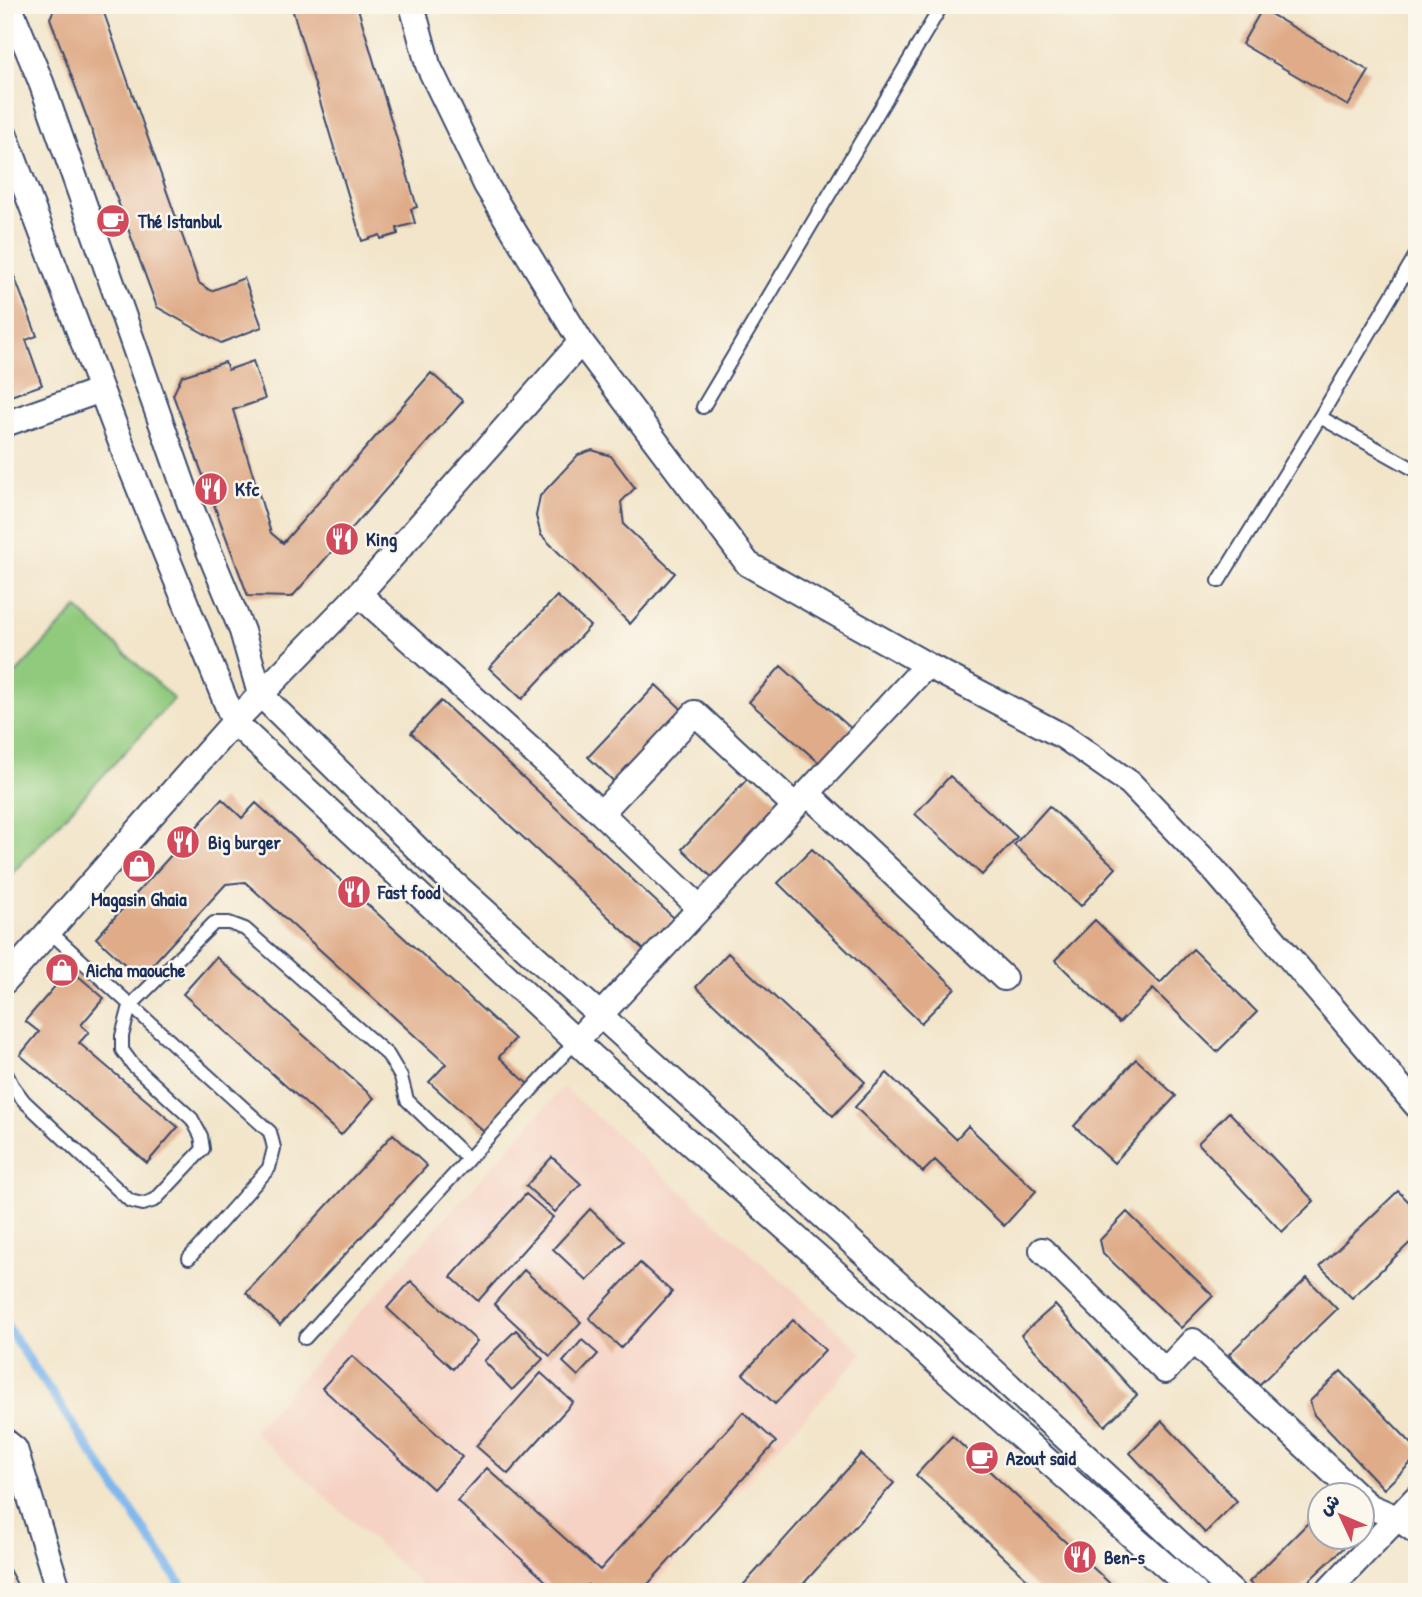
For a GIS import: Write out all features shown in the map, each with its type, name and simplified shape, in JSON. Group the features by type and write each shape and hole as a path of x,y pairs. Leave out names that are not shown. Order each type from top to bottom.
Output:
{"street":[{"path":"9,5 41,82 192,510 242,631 260,695 438,870 947,1328 1232,1592"},
{"path":"412,5 428,65 486,185 581,342 748,564 927,665 1064,737 1130,783 1214,870 1416,1104"},
{"path":"5,135 101,390 233,722 576,1041 1195,1592"},
{"path":"5,981 233,722 359,594 581,342"},
{"path":"5,424 101,390"},
{"path":"359,594 601,813 700,908"},
{"path":"576,1041 927,665"},
{"path":"601,813 695,713 801,799 1004,978"},
{"path":"1042,1250 1165,1371 1193,1341 1343,1482"},
{"path":"5,1441 15,1449 59,1592"},
{"path":"1327,1592 1407,1525 1417,1497"},
{"path":"1376,1510 1407,1525"}],"lane":[{"path":"703,407 942,5"},
{"path":"1219,581 1417,253"},
{"path":"1320,417 1417,471"},
{"path":"5,1071 24,1101 130,1201 143,1204 155,1200 203,1149 201,1136 192,1119 132,1065 122,1050 122,1036 130,1006 214,923 229,923 245,929 388,1055 401,1077 407,1100 468,1159"},
{"path":"49,931 270,1132 274,1148 270,1168 189,1258"},
{"path":"305,1338 576,1041"}],"shaded area":[{"path":"563,1087 863,1353 647,1592 430,1592 253,1431"}],"green space":[{"path":"77,608 174,699 6,880 5,685"}],"building":[{"path":"56,5 105,5 104,13 199,283 211,291 244,278 262,327 221,343 157,307 50,18"},
{"path":"291,5 357,5 417,207 411,209 415,223 397,228 398,234 381,239 380,235 362,241"},
{"path":"1262,9 1369,71 1348,106 1242,44"},
{"path":"5,252 37,336 26,340 42,385 5,398"},
{"path":"253,361 265,399 233,410 271,533 283,543 431,373 463,401 292,597 248,596 173,395 182,376 225,362 228,370"},
{"path":"592,450 611,456 635,488 621,502 624,525 675,573 630,624 541,535 536,516 540,496 578,455"},
{"path":"557,596 590,626 522,699 489,668"},
{"path":"781,666 853,730 822,765 749,702"},
{"path":"656,685 689,716 621,788 588,757"},
{"path":"441,701 675,919 645,951 411,733"},
{"path":"750,776 784,807 715,880 682,849"},
{"path":"950,776 1017,837 982,875 915,814"},
{"path":"222,799 242,818 256,803 515,1039 499,1057 528,1084 484,1132 429,1082 446,1064 245,882 226,884 140,978 96,938"},
{"path":"1049,806 1116,868 1081,906 1014,845"},
{"path":"812,849 955,988 921,1023 778,883"},
{"path":"1095,920 1160,983 1193,949 1257,1012 1217,1052 1153,989 1119,1023 1055,960"},
{"path":"728,953 865,1082 833,1116 696,987"},
{"path":"216,957 374,1098 341,1135 183,994"},
{"path":"70,969 104,998 81,1025 89,1032 79,1043 178,1127 147,1163 20,1055 39,1032 25,1021"},
{"path":"1136,1059 1176,1096 1114,1163 1074,1126"},
{"path":"887,1073 956,1139 968,1126 1036,1191 1004,1226 935,1160 923,1172 855,1107"},
{"path":"1229,1112 1314,1201 1282,1232 1198,1143"},
{"path":"393,1134 427,1166 280,1325 246,1293"},
{"path":"552,1157 581,1184 555,1212 526,1186"},
{"path":"1398,1191 1417,1210 1417,1236 1352,1298 1320,1266"},
{"path":"526,1194 553,1217 478,1301 451,1277"},
{"path":"590,1209 624,1241 587,1281 553,1249"},
{"path":"1127,1212 1213,1296 1181,1328 1103,1253 1100,1240"},
{"path":"640,1263 672,1292 621,1348 589,1318"},
{"path":"524,1270 581,1322 550,1356 494,1304"},
{"path":"1307,1278 1337,1309 1259,1385 1229,1354"},
{"path":"411,1281 477,1341 453,1369 387,1308"},
{"path":"1055,1305 1137,1395 1105,1426 1021,1335"},
{"path":"793,1320 825,1350 775,1404 743,1374"},
{"path":"516,1330 543,1359 512,1390 484,1361"},
{"path":"582,1340 598,1354 578,1376 563,1362"},
{"path":"352,1356 462,1457 433,1489 322,1388"},
{"path":"1341,1371 1417,1449 1417,1457 1384,1489 1314,1415 1310,1401"},
{"path":"541,1373 573,1402 508,1474 476,1446"},
{"path":"743,1412 776,1442 641,1592 595,1592 588,1585 582,1592 558,1592 457,1501 487,1468 600,1570"},
{"path":"1162,1421 1237,1501 1205,1533 1130,1453"},
{"path":"952,1436 1119,1592 1041,1592 916,1475"},
{"path":"861,1454 894,1483 796,1592 737,1592"},
{"path":"1306,1525 1306,1552 1339,1552 1297,1592 1259,1592 1249,1582"},
{"path":"5,1562 21,1592 5,1592"}],"waterway":[{"path":"5,1324 186,1592"}],"place":[{"name":"Thé Istanbul","path":"113,221"},
{"name":"Kfc","path":"211,489"},
{"name":"King","path":"342,539"},
{"name":"Big burger","path":"183,842"},
{"name":"Magasin Ghaia","path":"139,866"},
{"name":"Fast food","path":"354,892"},
{"name":"Aicha maouche","path":"62,970"},
{"name":"Azout said","path":"982,1458"},
{"name":"Ben-s","path":"1080,1557"}]}
